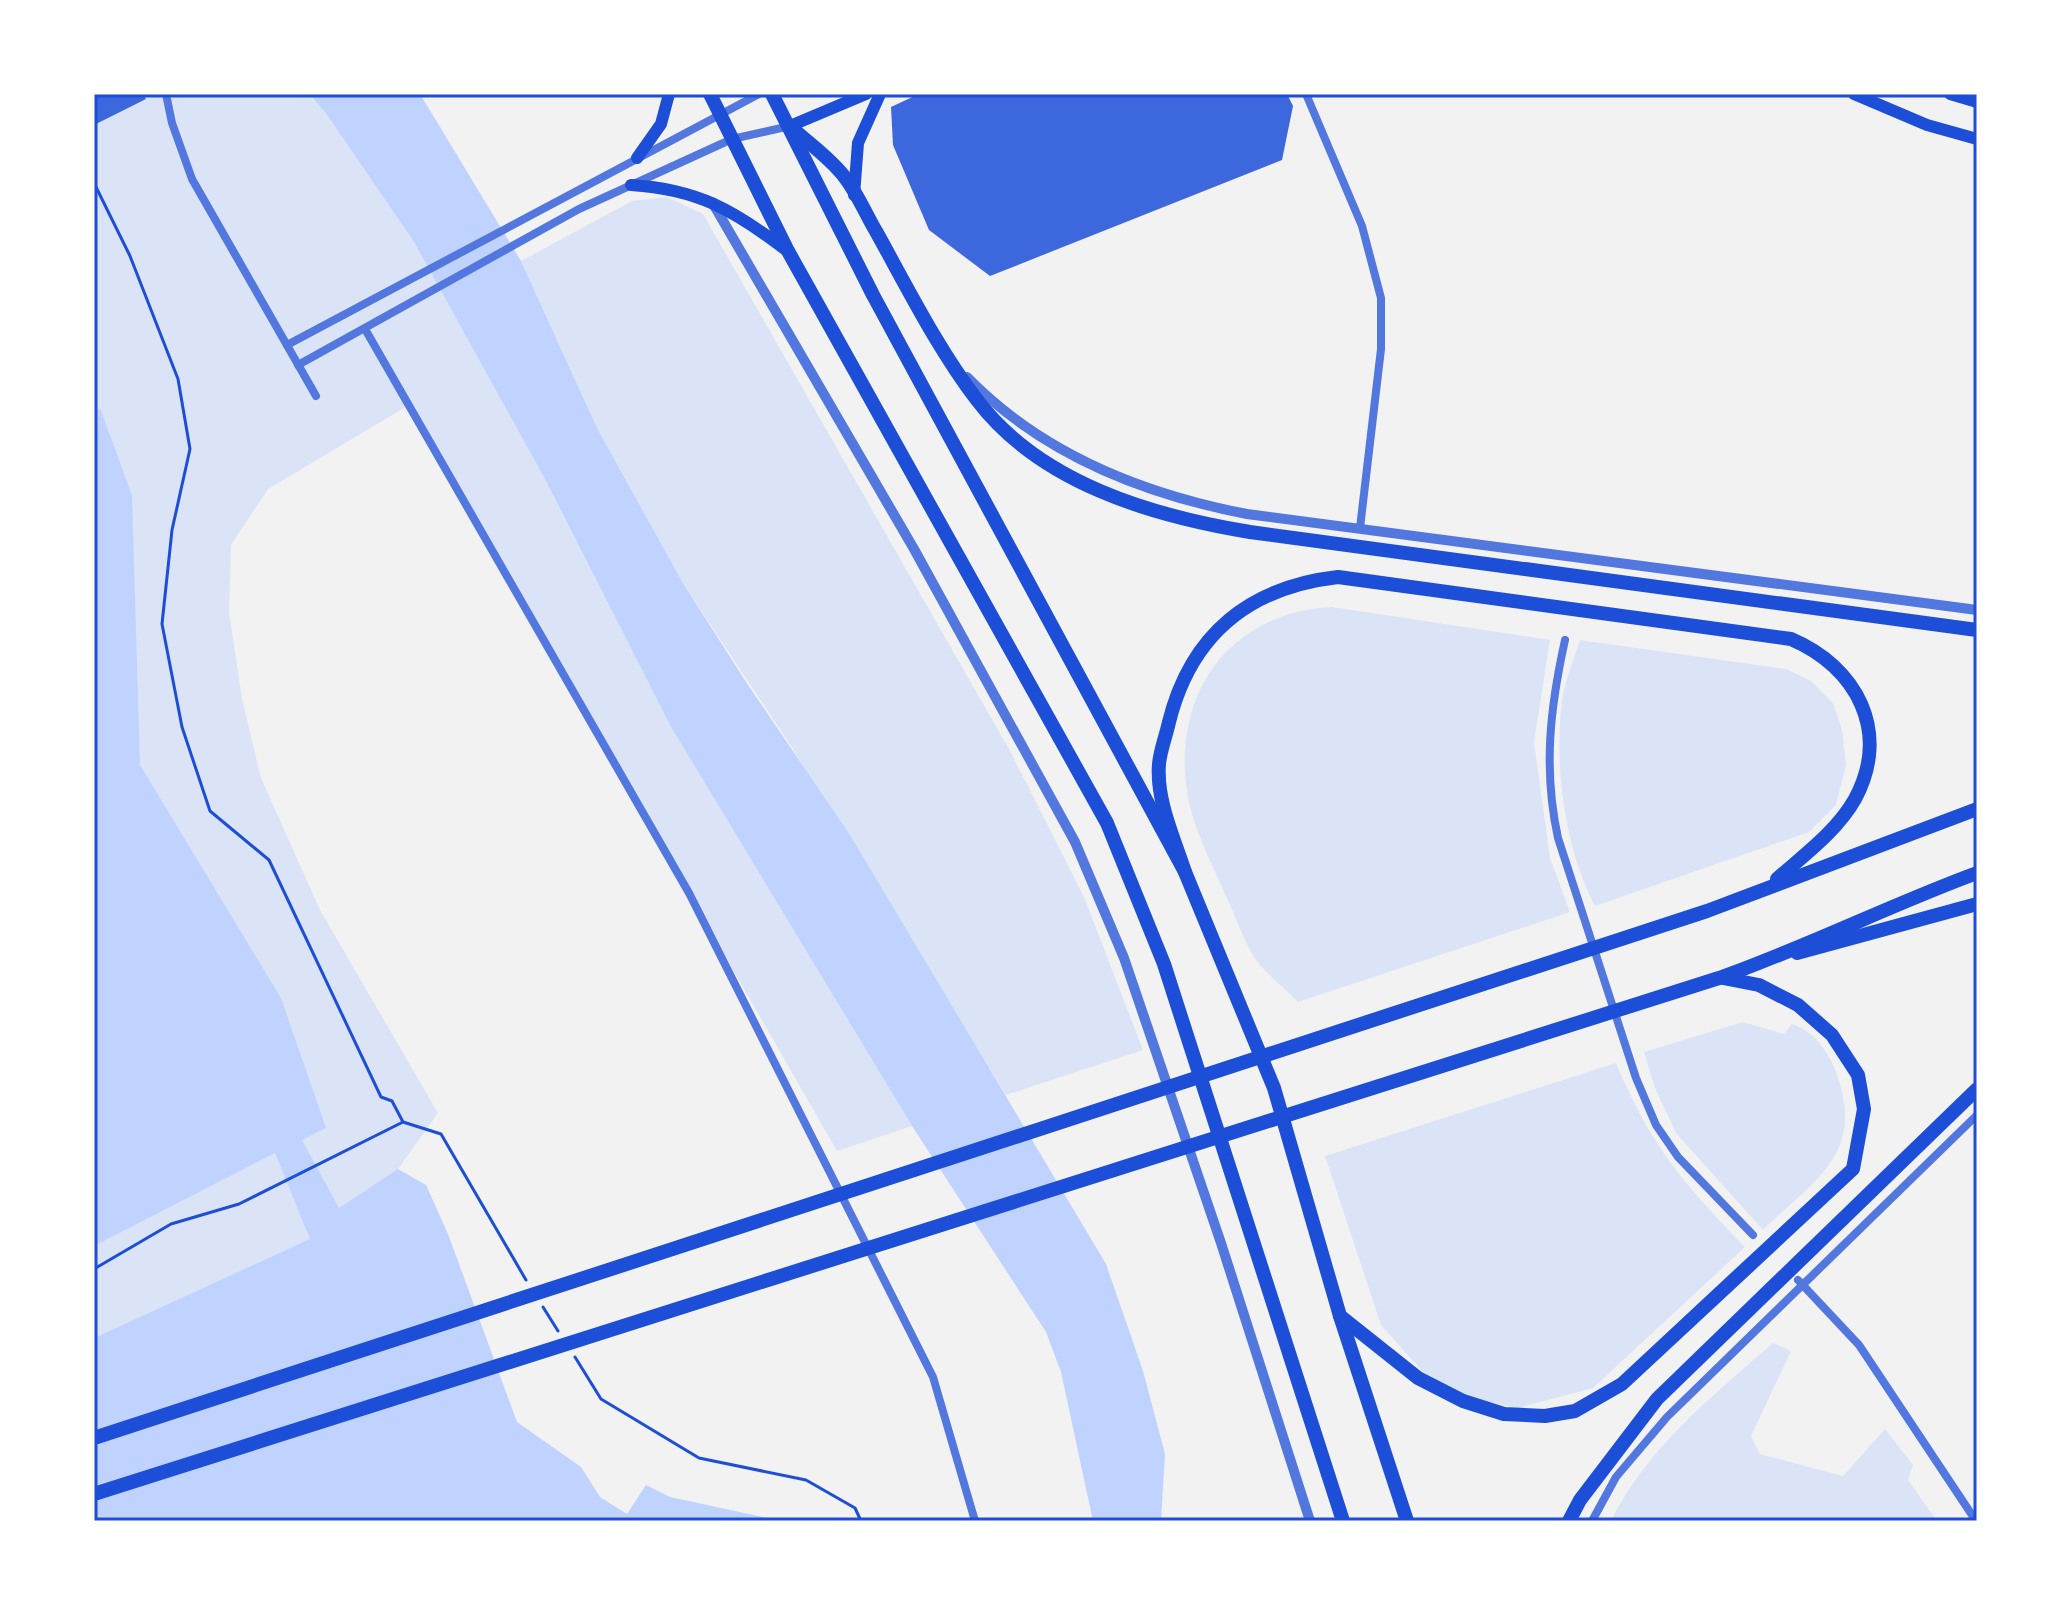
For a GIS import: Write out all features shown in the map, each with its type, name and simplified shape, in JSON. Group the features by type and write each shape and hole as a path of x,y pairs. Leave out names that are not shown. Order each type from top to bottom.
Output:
{"main road":[{"path":"637,158 661,124 669,94"},
{"path":"710,94 788,251 1107,823 1164,964 1343,1521"},
{"path":"772,94 873,295 1185,872"},
{"path":"790,126 866,94"},
{"path":"854,195 858,143 880,94"},
{"path":"1854,94 1927,125 1977,139"},
{"path":"1950,94 1977,102"},
{"path":"790,126 843,175 977,400 996,421 1042,458 1083,483 1122,500 1198,524 1977,630"},
{"path":"631,185 669,188 711,201 753,224 788,251"},
{"path":"1407,1521 1340,1316 1274,1088 1185,872 1162,798 1159,765 1176,696 1192,663 1224,623 1247,605 1280,588 1338,577 1791,639 1816,649 1856,690 1867,712 1870,755 1855,800 1834,827 1771,885"},
{"path":"94,1438 1707,911 1977,809"},
{"path":"1774,959 1900,901 1977,873"},
{"path":"94,1494 1774,959 1977,904"},
{"path":"1340,1316 1418,1378 1463,1401 1504,1414 1545,1416 1575,1411 1633,1374 1853,1169 1864,1109 1858,1075 1832,1035 1798,1005 1759,985 1719,978"},
{"path":"1569,1521 1580,1500 1657,1399 1977,1089"}],"street":[{"path":"166,94 172,123 192,179 316,396"},
{"path":"287,345 759,94"},
{"path":"1306,94 1362,226 1381,298 1381,349 1360,528"},
{"path":"298,365 579,209 732,139 790,126"},
{"path":"711,201 914,549 1075,842 1124,958 1221,1243 1310,1521"},
{"path":"365,329 689,893 933,1377 975,1521"},
{"path":"953,362 1010,418 1086,462 1131,482 1210,507 1977,610"},
{"path":"1578,574 1580,558"},
{"path":"1565,640 1552,698 1547,755 1549,799 1558,838 1636,1078 1656,1125 1678,1157 1753,1235"},
{"path":"1592,1521 1616,1477 1667,1417 1800,1283 1977,1115"},
{"path":"1800,1283 1859,1345 1976,1521"}],"path":[{"path":"94,183 130,256 178,379 190,449 172,530 162,624 186,741 210,811 269,860 381,1097 392,1101 403,1122 239,1204 171,1224 94,1269"}],"shaded area":[{"path":"94,94 308,94 325,112 414,242 547,483 671,727 912,1126 837,1151 409,405 268,489 231,545 229,612 242,699 261,778 320,910 438,1113 398,1169 339,1209 310,1240 94,1338"},
{"path":"667,197 703,214 1010,751 1084,897 1143,1050 1006,1095 791,746 684,585 597,428 521,261 632,201"},
{"path":"1332,607 1550,640 1534,742 1550,858 1570,912 1298,1002 1256,960 1242,933 1192,813 1186,784 1185,749 1190,716 1202,687 1218,661 1240,640 1266,623 1297,612"},
{"path":"1580,640 1786,669 1811,681 1833,703 1842,729 1846,765 1836,805 1809,832 1595,906 1584,883 1569,832 1559,752 1562,700"},
{"path":"1743,1022 1784,1034 1792,1024 1807,1032 1829,1057 1844,1100 1845,1124 1831,1162 1763,1230 1676,1133 1655,1088 1644,1052"},
{"path":"1616,1063 1642,1118 1670,1162 1745,1247 1593,1388 1517,1408 1471,1398 1423,1372 1381,1325 1325,1156"},
{"path":"1773,1343 1791,1351 1751,1436 1760,1454 1843,1476 1885,1429 1913,1465 1908,1480 1937,1521 1611,1521 1643,1469 1662,1446"}],"water":[{"path":"309,94 420,94 521,261 597,428 684,585 850,835 1106,1264 1143,1371 1165,1454 1161,1521 1093,1521 1061,1372 1046,1332 912,1126 671,727 547,483 414,242 325,112"},
{"path":"94,408 101,410 132,496 140,765 281,998 326,1128 302,1140 339,1208 398,1169 426,1185 448,1234 517,1422 581,1467 600,1497 627,1514 646,1485 670,1497 782,1521 94,1521 94,1338 310,1239 275,1153 94,1246"}],"building":[{"path":"94,94 143,94 146,99 94,125"},
{"path":"919,94 1287,94 1293,106 1282,160 990,276 929,230 893,145 891,107"}]}
